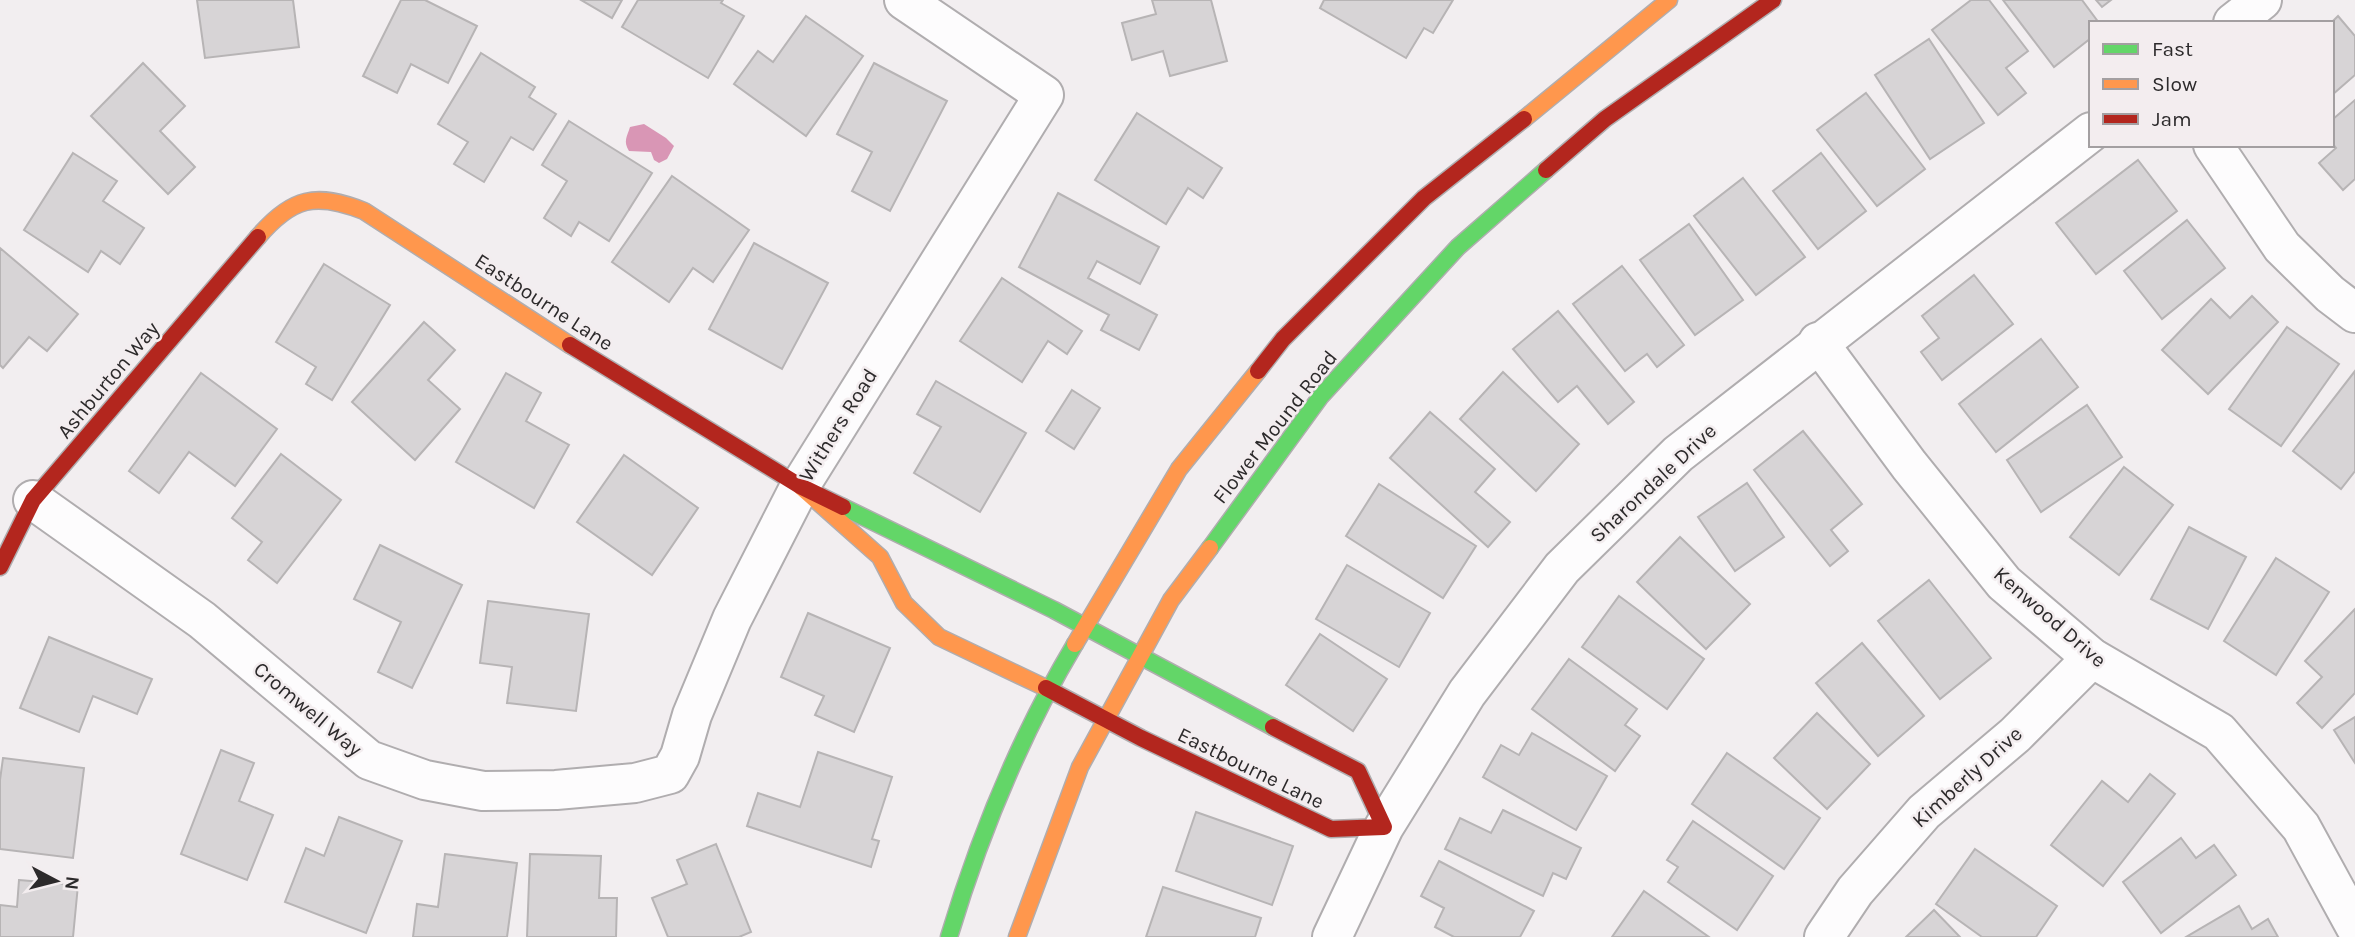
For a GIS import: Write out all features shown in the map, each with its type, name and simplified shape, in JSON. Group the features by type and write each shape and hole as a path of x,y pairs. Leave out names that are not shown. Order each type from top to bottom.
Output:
{"street":[{"name":"Withers Road","path":"670,774 680,756 692,715 732,619 800,486 1044,94 904,0"},
{"path":"949,937 963,890 1013,760 1048,689 1179,468 1283,339 1424,198 1591,66 1669,0"},
{"name":"Flower Mound Road","path":"1017,937 1080,767 1171,600 1321,396 1458,247 1605,119 1773,0"},
{"path":"2236,21 2262,0"},
{"name":"Sharondale Drive","path":"1332,937 1384,827 1467,693 1562,568 1678,454 1818,342 2089,134"},
{"path":"2214,147 2282,247 2355,313"},
{"name":"Eastbourne Lane","path":"263,231 288,209 315,197 339,200 364,211 576,349 800,486 1085,627 1358,771 1384,827 1331,829 939,637 904,603 880,556 800,486"},
{"name":"Ashburton Way","path":"0,567 33,500 263,231"},
{"name":"Kenwood Drive","path":"1818,342 1909,465 2004,583 2092,658 2219,732 2301,827 2355,926"},
{"name":"Cromwell Way","path":"33,500 202,620 369,760 425,780 483,791 556,790 635,783 670,774"},
{"name":"Kimberly Drive","path":"1824,937 1855,891 1924,812 2015,735 2092,658"}],"shaded area":[{"path":"644,124 674,146 667,159 659,163 654,160 651,152 629,151 627,148 630,127"}],"building":[{"path":"197,0 293,0 299,47 205,58"},
{"path":"401,0 425,0 477,26 448,83 411,64 397,93 363,76"},
{"path":"581,0 622,0 612,18"},
{"path":"638,0 723,0 721,3 744,16 708,78 622,27"},
{"path":"1152,0 1211,0 1227,61 1170,76 1163,51 1132,60 1122,23 1156,14"},
{"path":"1324,0 1453,0 1433,33 1424,28 1406,58 1320,8"},
{"path":"1971,0 1989,0 2028,51 2006,68 2026,93 1998,115 1932,30"},
{"path":"2003,0 2082,0 2098,21 2089,21 2089,40 2054,67"},
{"path":"2096,0 2111,0 2102,7"},
{"path":"806,16 863,56 806,136 734,84 758,51 773,62"},
{"path":"2338,16 2355,36 2355,75 2334,93 2334,21"},
{"path":"1929,39 1984,123 1930,159 1875,75"},
{"path":"481,53 535,87 529,97 556,114 533,150 511,137 484,182 454,164 468,142 438,124"},
{"path":"143,63 185,106 160,131 195,167 168,194 91,116"},
{"path":"874,63 947,101 890,211 852,191 872,152 837,134"},
{"path":"1866,93 1925,169 1877,206 1817,130"},
{"path":"2355,100 2355,179 2343,190 2319,163 2336,148 2334,118"},
{"path":"1137,113 1222,168 1203,198 1188,188 1166,224 1095,180"},
{"path":"569,121 652,173 609,241 579,222 571,236 544,218 567,181 542,165"},
{"path":"73,153 117,181 103,201 144,228 120,264 101,251 88,272 24,230"},
{"path":"1821,153 1866,211 1818,249 1773,191"},
{"path":"2138,160 2177,211 2096,274 2056,223"},
{"path":"672,176 749,230 713,282 693,268 669,302 612,262"},
{"path":"1743,178 1805,257 1756,295 1694,216"},
{"path":"1058,193 1159,247 1140,284 1097,261 1088,278 1157,315 1139,350 1101,330 1109,315 1019,267"},
{"path":"2187,220 2225,268 2162,319 2124,271"},
{"path":"1689,224 1743,300 1695,335 1640,260"},
{"path":"754,243 828,283 782,369 709,329"},
{"path":"0,248 78,314 47,351 29,337 3,368 0,365"},
{"path":"324,264 390,305 332,400 306,384 316,367 276,342"},
{"path":"1622,266 1684,345 1657,367 1647,354 1625,371 1573,304"},
{"path":"1974,275 2013,324 1942,380 1921,352 1939,338 1922,316"},
{"path":"1002,278 1082,331 1067,354 1048,341 1022,382 960,341"},
{"path":"2252,296 2278,322 2208,394 2162,350 2211,299 2230,318"},
{"path":"1558,311 1634,402 1608,424 1577,386 1558,402 1513,349"},
{"path":"424,322 455,350 428,380 460,409 415,460 352,402"},
{"path":"2287,327 2339,364 2281,446 2229,409"},
{"path":"2041,339 2078,387 1996,452 1959,404"},
{"path":"2355,371 2355,471 2341,489 2293,451"},
{"path":"1503,372 1579,444 1536,491 1460,419"},
{"path":"201,373 277,429 235,486 189,452 159,493 129,471"},
{"path":"506,373 541,393 526,421 569,445 534,508 456,462"},
{"path":"936,381 1026,433 980,512 914,473 941,427 917,414"},
{"path":"1072,390 1100,408 1074,449 1046,431"},
{"path":"2087,405 2122,457 2041,512 2007,460"},
{"path":"1430,412 1495,469 1475,492 1510,522 1488,547 1390,458"},
{"path":"1803,431 1862,504 1831,530 1848,551 1830,566 1754,470"},
{"path":"281,454 341,500 277,583 248,560 262,542 232,518"},
{"path":"624,455 698,508 652,575 577,522"},
{"path":"2124,467 2173,505 2119,575 2070,537"},
{"path":"1747,483 1784,537 1735,571 1698,517"},
{"path":"1379,484 1476,546 1443,598 1346,536"},
{"path":"2189,527 2246,557 2208,629 2151,599"},
{"path":"1680,537 1750,604 1706,649 1637,582"},
{"path":"380,545 462,585 412,688 378,672 401,622 354,599"},
{"path":"2276,558 2329,592 2276,675 2224,641"},
{"path":"1347,565 1430,613 1399,667 1316,619"},
{"path":"1929,580 1991,658 1940,699 1878,621"},
{"path":"1619,596 1704,659 1667,709 1582,647"},
{"path":"488,601 589,614 576,711 507,703 512,667 480,663"},
{"path":"2355,609 2355,693 2322,728 2297,703 2322,677 2305,661"},
{"path":"808,613 890,648 854,732 815,715 824,696 781,677"},
{"path":"1320,634 1387,679 1353,731 1286,685"},
{"path":"49,637 152,679 137,714 93,696 79,732 20,708"},
{"path":"1862,643 1924,716 1878,756 1816,683"},
{"path":"1569,659 1637,709 1625,725 1640,736 1615,771 1532,709"},
{"path":"1817,713 1870,764 1827,809 1774,758"},
{"path":"2355,717 2355,763 2334,730"},
{"path":"1532,733 1607,776 1576,830 1483,777 1501,745 1519,755"},
{"path":"221,750 254,763 239,801 273,815 247,880 181,854"},
{"path":"818,752 892,777 872,839 879,841 871,867 747,826 758,793 800,807"},
{"path":"1727,753 1820,818 1784,869 1692,804"},
{"path":"3,758 84,768 73,858 0,849 0,780"},
{"path":"2150,774 2175,794 2103,886 2051,845 2102,781 2128,802"},
{"path":"1503,810 1581,848 1566,879 1553,873 1543,896 1445,849 1460,818 1491,833"},
{"path":"1196,812 1293,846 1272,905 1176,871"},
{"path":"339,817 402,841 366,933 285,902 306,848 324,856"},
{"path":"1693,821 1773,876 1737,930 1668,882 1678,867 1667,860"},
{"path":"2181,838 2196,858 2214,845 2236,875 2161,933 2123,882"},
{"path":"716,844 751,932 739,937 668,937 652,898 687,884 677,860"},
{"path":"1975,849 2057,906 2036,937 1982,937 1936,904"},
{"path":"445,854 517,863 507,937 413,937 417,904 438,907"},
{"path":"530,854 601,856 599,898 617,898 616,937 527,937"},
{"path":"1439,861 1534,911 1520,937 1454,937 1435,927 1444,908 1421,896"},
{"path":"19,880 78,885 73,937 0,937 0,905 17,907"},
{"path":"1163,887 1261,918 1255,937 1146,937"},
{"path":"1644,891 1709,937 1612,937"},
{"path":"2239,906 2252,929 2268,919 2278,937 2186,937"},
{"path":"1934,910 1960,937 1906,937"}],"traffic: fast":[{"path":"1210,548 1321,396 1458,247 1546,170"},
{"path":"843,507 1054,610 1273,727"},
{"path":"949,937 1003,786 1036,714 1075,644"}],"traffic: slow":[{"path":"1524,119 1669,0"},
{"path":"258,237 282,213 294,206 318,200 347,205 364,211 570,345"},
{"path":"1075,644 1179,469 1258,371"},
{"path":"800,486 880,557 904,603 939,637 1046,688"},
{"path":"1017,937 1080,767 1171,600 1210,548"}],"traffic: jam":[{"path":"1546,170 1605,119 1773,0"},
{"path":"1258,371 1283,339 1424,198 1524,119"},
{"path":"0,567 33,500 258,237"},
{"path":"570,345 800,486 843,507"},
{"path":"1046,688 1141,738 1331,829 1384,827 1358,771 1273,727"}]}
